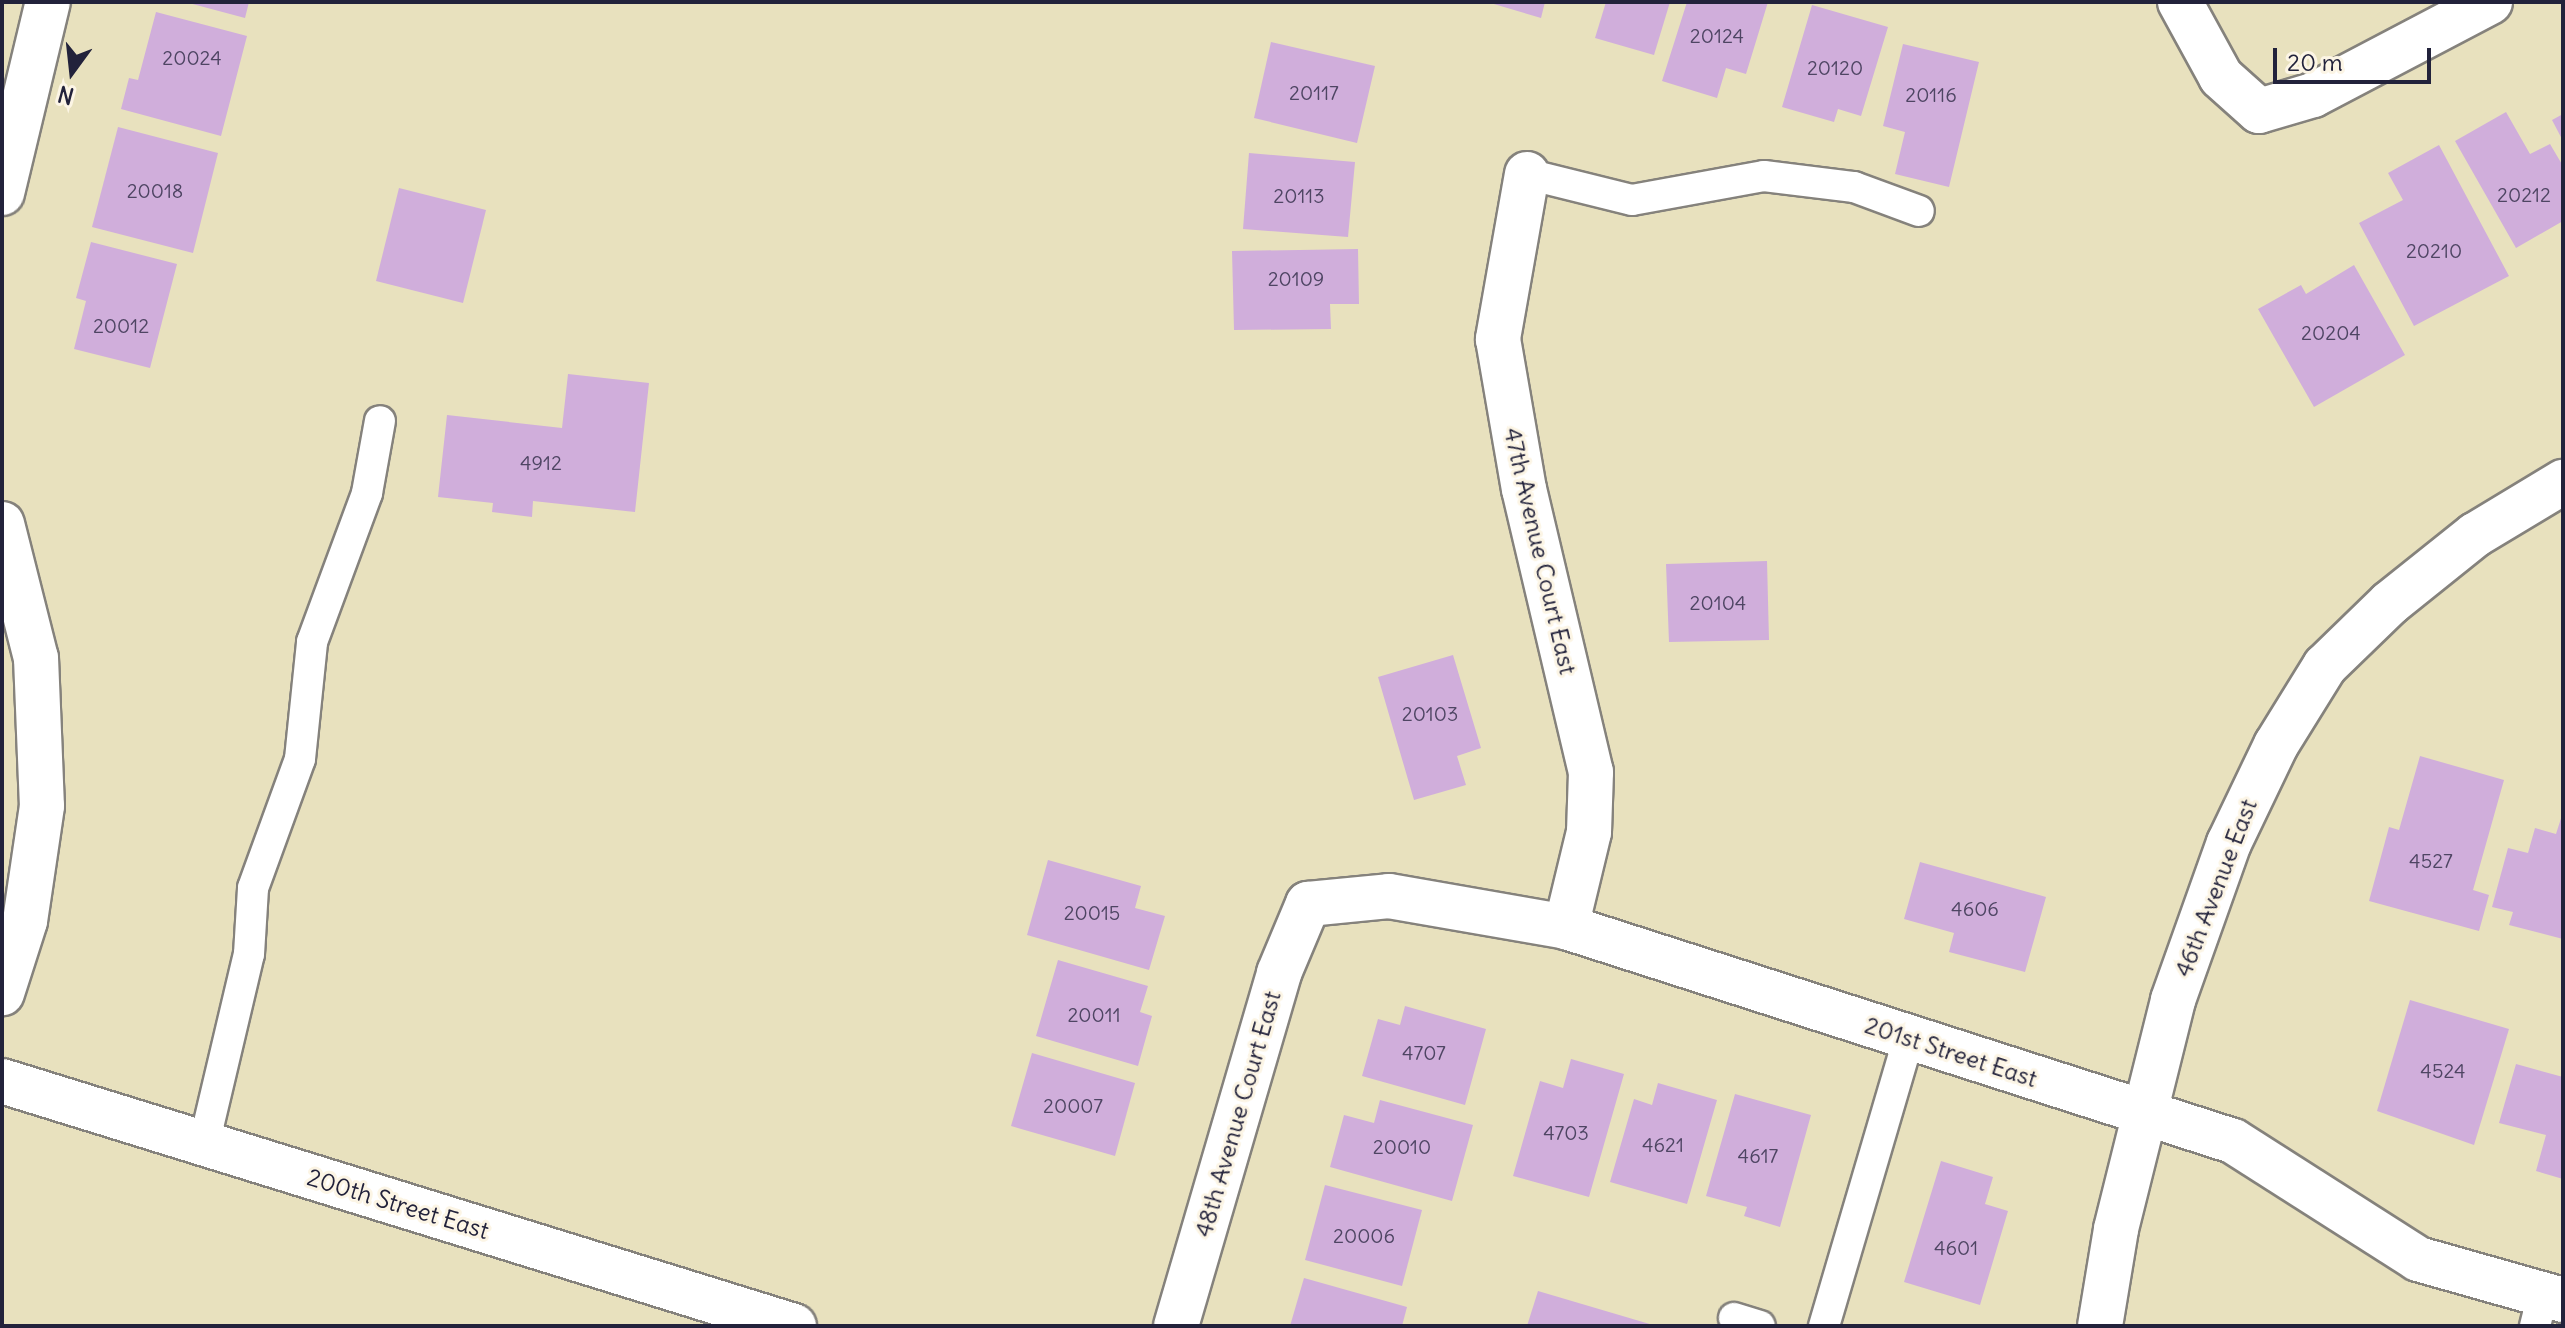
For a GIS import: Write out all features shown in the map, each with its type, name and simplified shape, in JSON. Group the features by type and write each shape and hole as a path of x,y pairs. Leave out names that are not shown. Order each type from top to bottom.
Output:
{"street":[{"path":"2,193 48,2"},
{"path":"2180,2 2221,77 2259,111 2313,95 2490,2"},
{"name":"47th Avenue Court East","path":"1527,174 1498,339 1524,489 1591,772 1589,832 1566,927"},
{"name":"46th Avenue East","path":"2100,1326 2116,1229 2173,1000 2229,843 2276,745 2325,666 2390,603 2475,535 2563,482"},
{"path":"2,524 36,658 42,806 25,921 2,993"},
{"name":"201st Street East","path":"1308,904 1389,896 1566,927 2233,1141 2418,1259 2547,1307"},
{"name":"48th Avenue Court East","path":"1176,1326 1279,973 1308,904"},
{"name":"200th Street East","path":"2,1081 794,1326"}],"lane":[{"path":"1527,174 1632,200 1764,176 1854,187 1919,211"},
{"path":"204,1144 249,954 253,888 300,759 312,642 367,493 380,421"},
{"path":"1824,1326 1909,1038"}],"building":[{"path":"185,2 249,2 245,18"},
{"path":"1487,2 1545,2 1541,18"},
{"path":"1606,2 1670,2 1654,55 1595,38"},
{"path":"1687,2 1768,2 1746,74 1726,68 1717,98 1662,81"},
{"path":"1812,5 1888,27 1861,116 1838,109 1834,122 1782,107"},
{"path":"156,12 247,36 221,136 121,109 129,78 138,80"},
{"path":"1271,42 1375,66 1357,143 1254,118"},
{"path":"1903,44 1979,62 1949,187 1895,174 1905,132 1883,126"},
{"path":"2506,112 2530,154 2550,144 2563,166 2563,221 2516,248 2455,141"},
{"path":"2563,114 2563,141 2552,120"},
{"path":"118,127 218,153 193,253 92,227"},
{"path":"2439,145 2509,276 2414,326 2359,223 2403,200 2388,173"},
{"path":"1249,153 1355,162 1348,237 1243,229"},
{"path":"399,188 486,210 463,303 376,281"},
{"path":"91,242 177,264 150,368 74,349 86,301 76,298"},
{"path":"1358,249 1359,304 1330,304 1331,329 1234,330 1232,251"},
{"path":"2354,265 2405,355 2314,407 2258,309 2301,285 2306,294"},
{"path":"568,374 649,383 635,512 533,501 532,517 492,512 493,503 438,497 447,415 562,428"},
{"path":"1767,561 1769,640 1669,642 1666,564"},
{"path":"1453,655 1481,748 1457,756 1466,785 1414,800 1378,677"},
{"path":"2420,756 2504,780 2473,890 2489,895 2479,931 2369,901 2389,827 2399,830"},
{"path":"2563,812 2563,939 2509,925 2513,912 2492,907 2508,848 2528,853 2535,828 2556,834"},
{"path":"1048,860 1141,886 1135,908 1165,916 1149,970 1027,935"},
{"path":"1920,862 2046,897 2025,972 1949,952 1954,933 1904,919"},
{"path":"1058,960 1148,986 1140,1012 1152,1016 1138,1066 1036,1036"},
{"path":"2410,1000 2509,1029 2474,1145 2377,1111"},
{"path":"1405,1006 1486,1029 1465,1105 1362,1076 1378,1019 1400,1025"},
{"path":"1032,1053 1135,1083 1115,1156 1011,1126"},
{"path":"1571,1059 1624,1074 1589,1197 1513,1176 1540,1081 1563,1088"},
{"path":"2516,1064 2563,1077 2563,1179 2536,1171 2546,1135 2499,1123"},
{"path":"1658,1083 1717,1100 1687,1204 1610,1182 1634,1099 1652,1105"},
{"path":"1735,1094 1811,1115 1780,1227 1744,1216 1747,1207 1706,1196"},
{"path":"1380,1100 1473,1125 1452,1201 1330,1167 1344,1115 1374,1123"},
{"path":"1941,1161 1993,1177 1985,1204 2008,1211 1980,1305 1904,1282"},
{"path":"1325,1185 1422,1210 1402,1286 1305,1260"},
{"path":"1304,1278 1407,1307 1402,1326 1290,1326"},
{"path":"1538,1291 1653,1325 1653,1326 1527,1326"}]}
